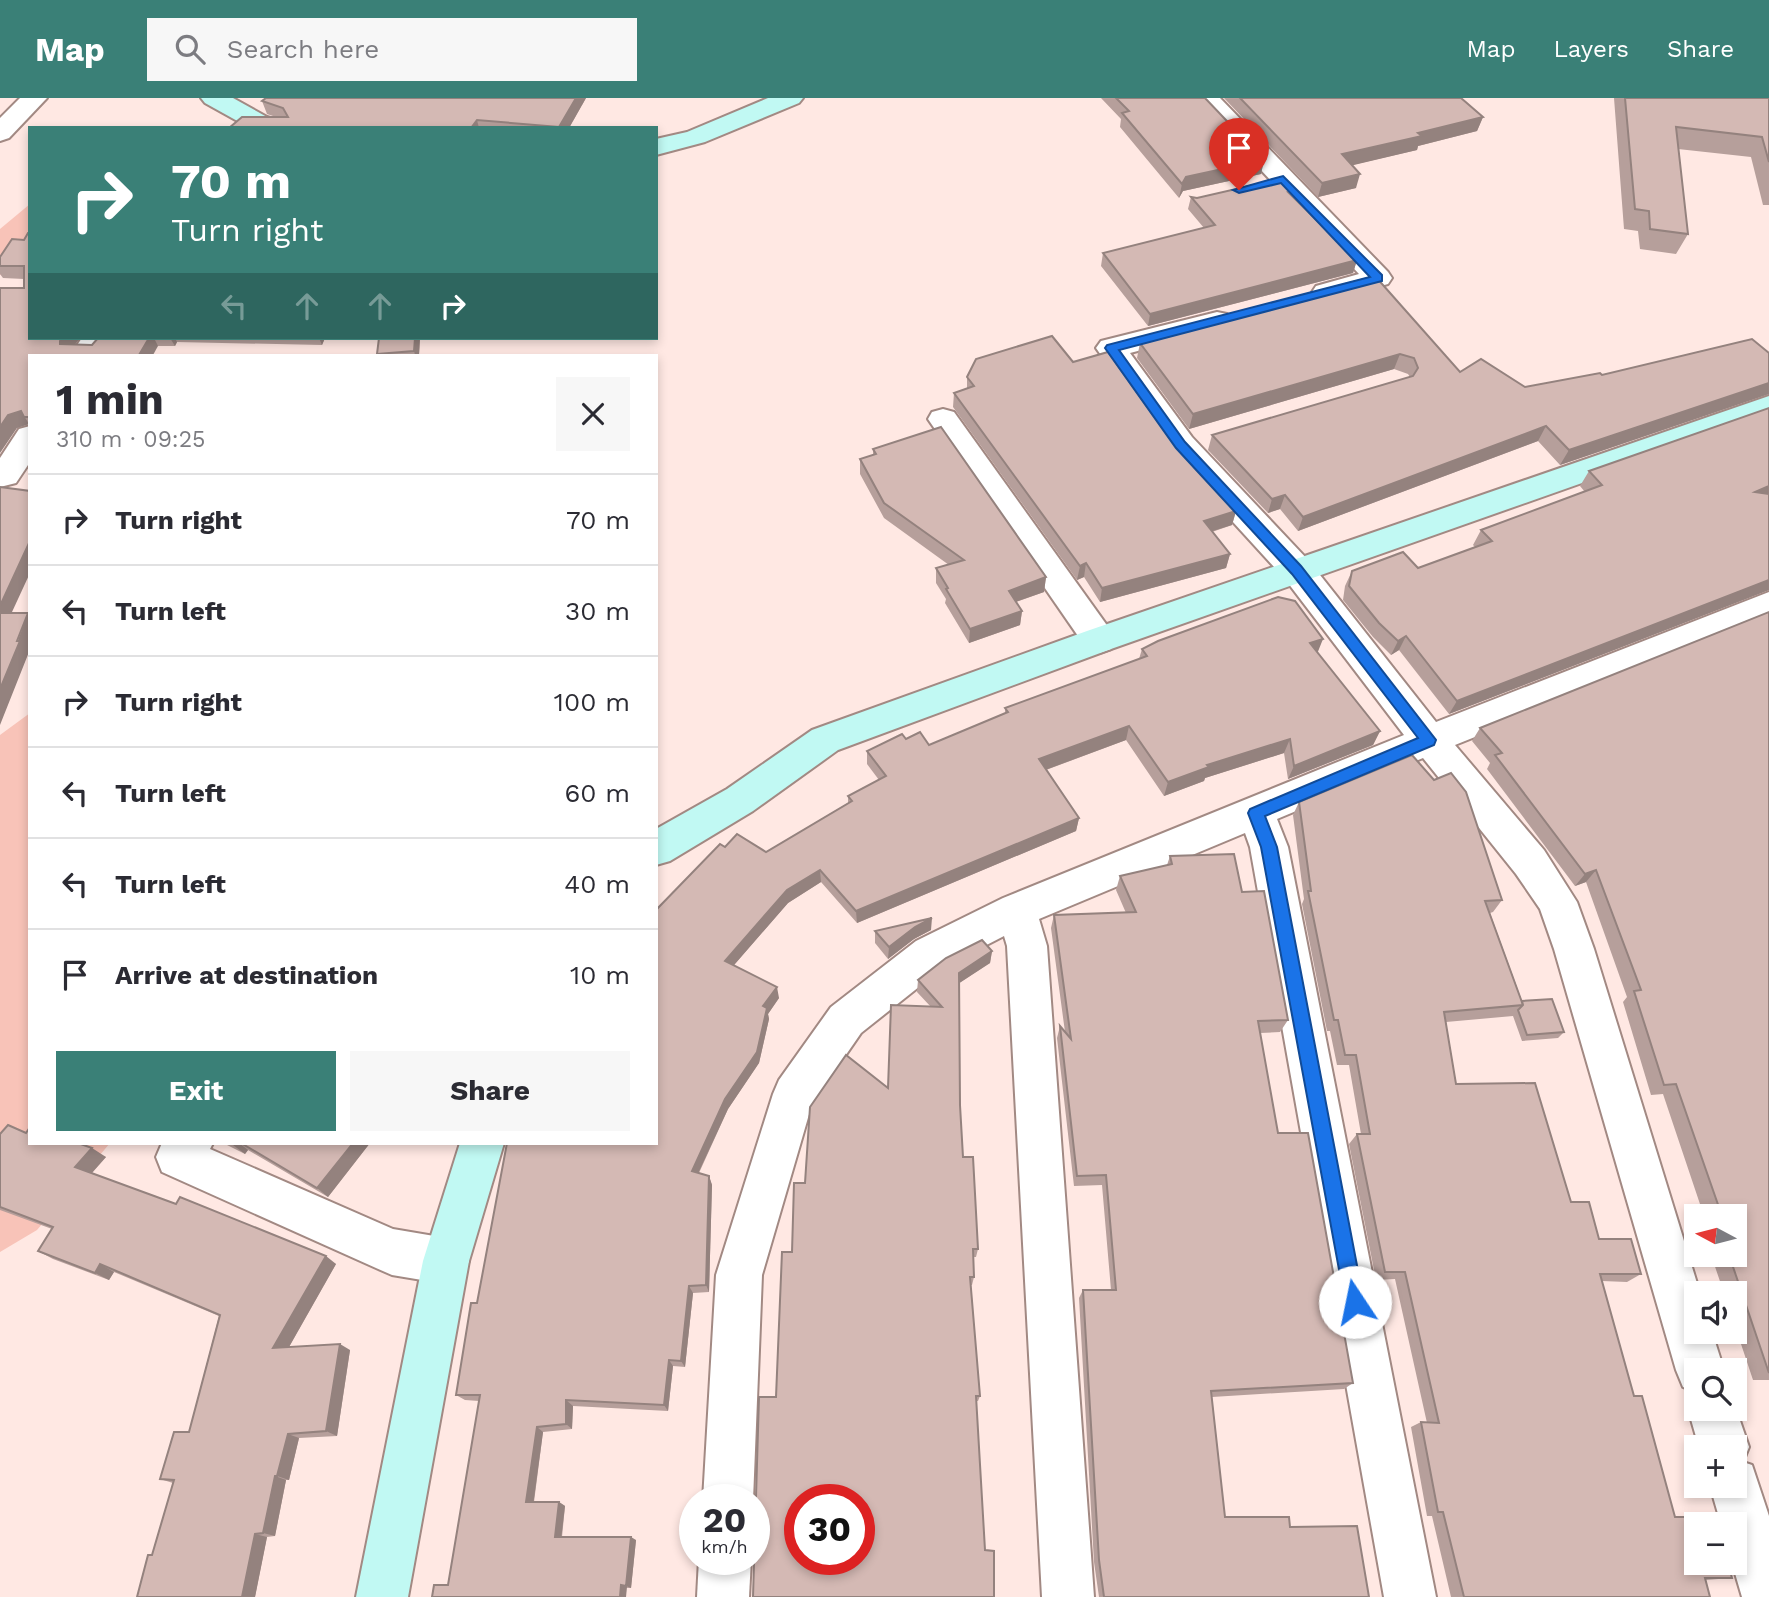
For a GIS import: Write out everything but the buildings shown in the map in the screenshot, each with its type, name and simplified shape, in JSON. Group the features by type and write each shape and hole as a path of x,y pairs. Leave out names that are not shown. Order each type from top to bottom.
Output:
{"street":[{"path":"2,130 34,98"},
{"path":"214,98 258,122 271,126"},
{"path":"658,146 696,137 790,98"},
{"path":"1206,98 1271,183 1378,278 1298,299"},
{"path":"1244,313 1111,348 1194,441 1429,740 1530,862 1557,902 1574,949 1696,1358"},
{"path":"658,846 740,800 825,740 1099,640 1769,406"},
{"path":"943,419 1099,640"},
{"path":"0,476 5,475 28,441"},
{"path":"729,1484 739,1275 794,1094 846,1020 930,954 1017,910 1429,740 1769,605"},
{"path":"1256,813 1269,847 1410,1597"},
{"path":"1017,910 1027,946 1068,1597"},
{"path":"189,1145 178,1157 391,1252 446,1261"},
{"path":"382,1597 446,1261 481,1145"},
{"path":"1738,1498 1768,1597"},
{"path":"723,1597 724,1575"}],"shaded area":[{"path":"28,206 28,262 0,275 0,229"},
{"path":"28,714 28,1145 108,1145 37,1230 0,1252 0,735"}],"route":[{"path":"1239,190 1283,180 1378,278 1111,348 1181,445 1297,570 1429,740 1256,813 1269,847 1355,1302"}]}
